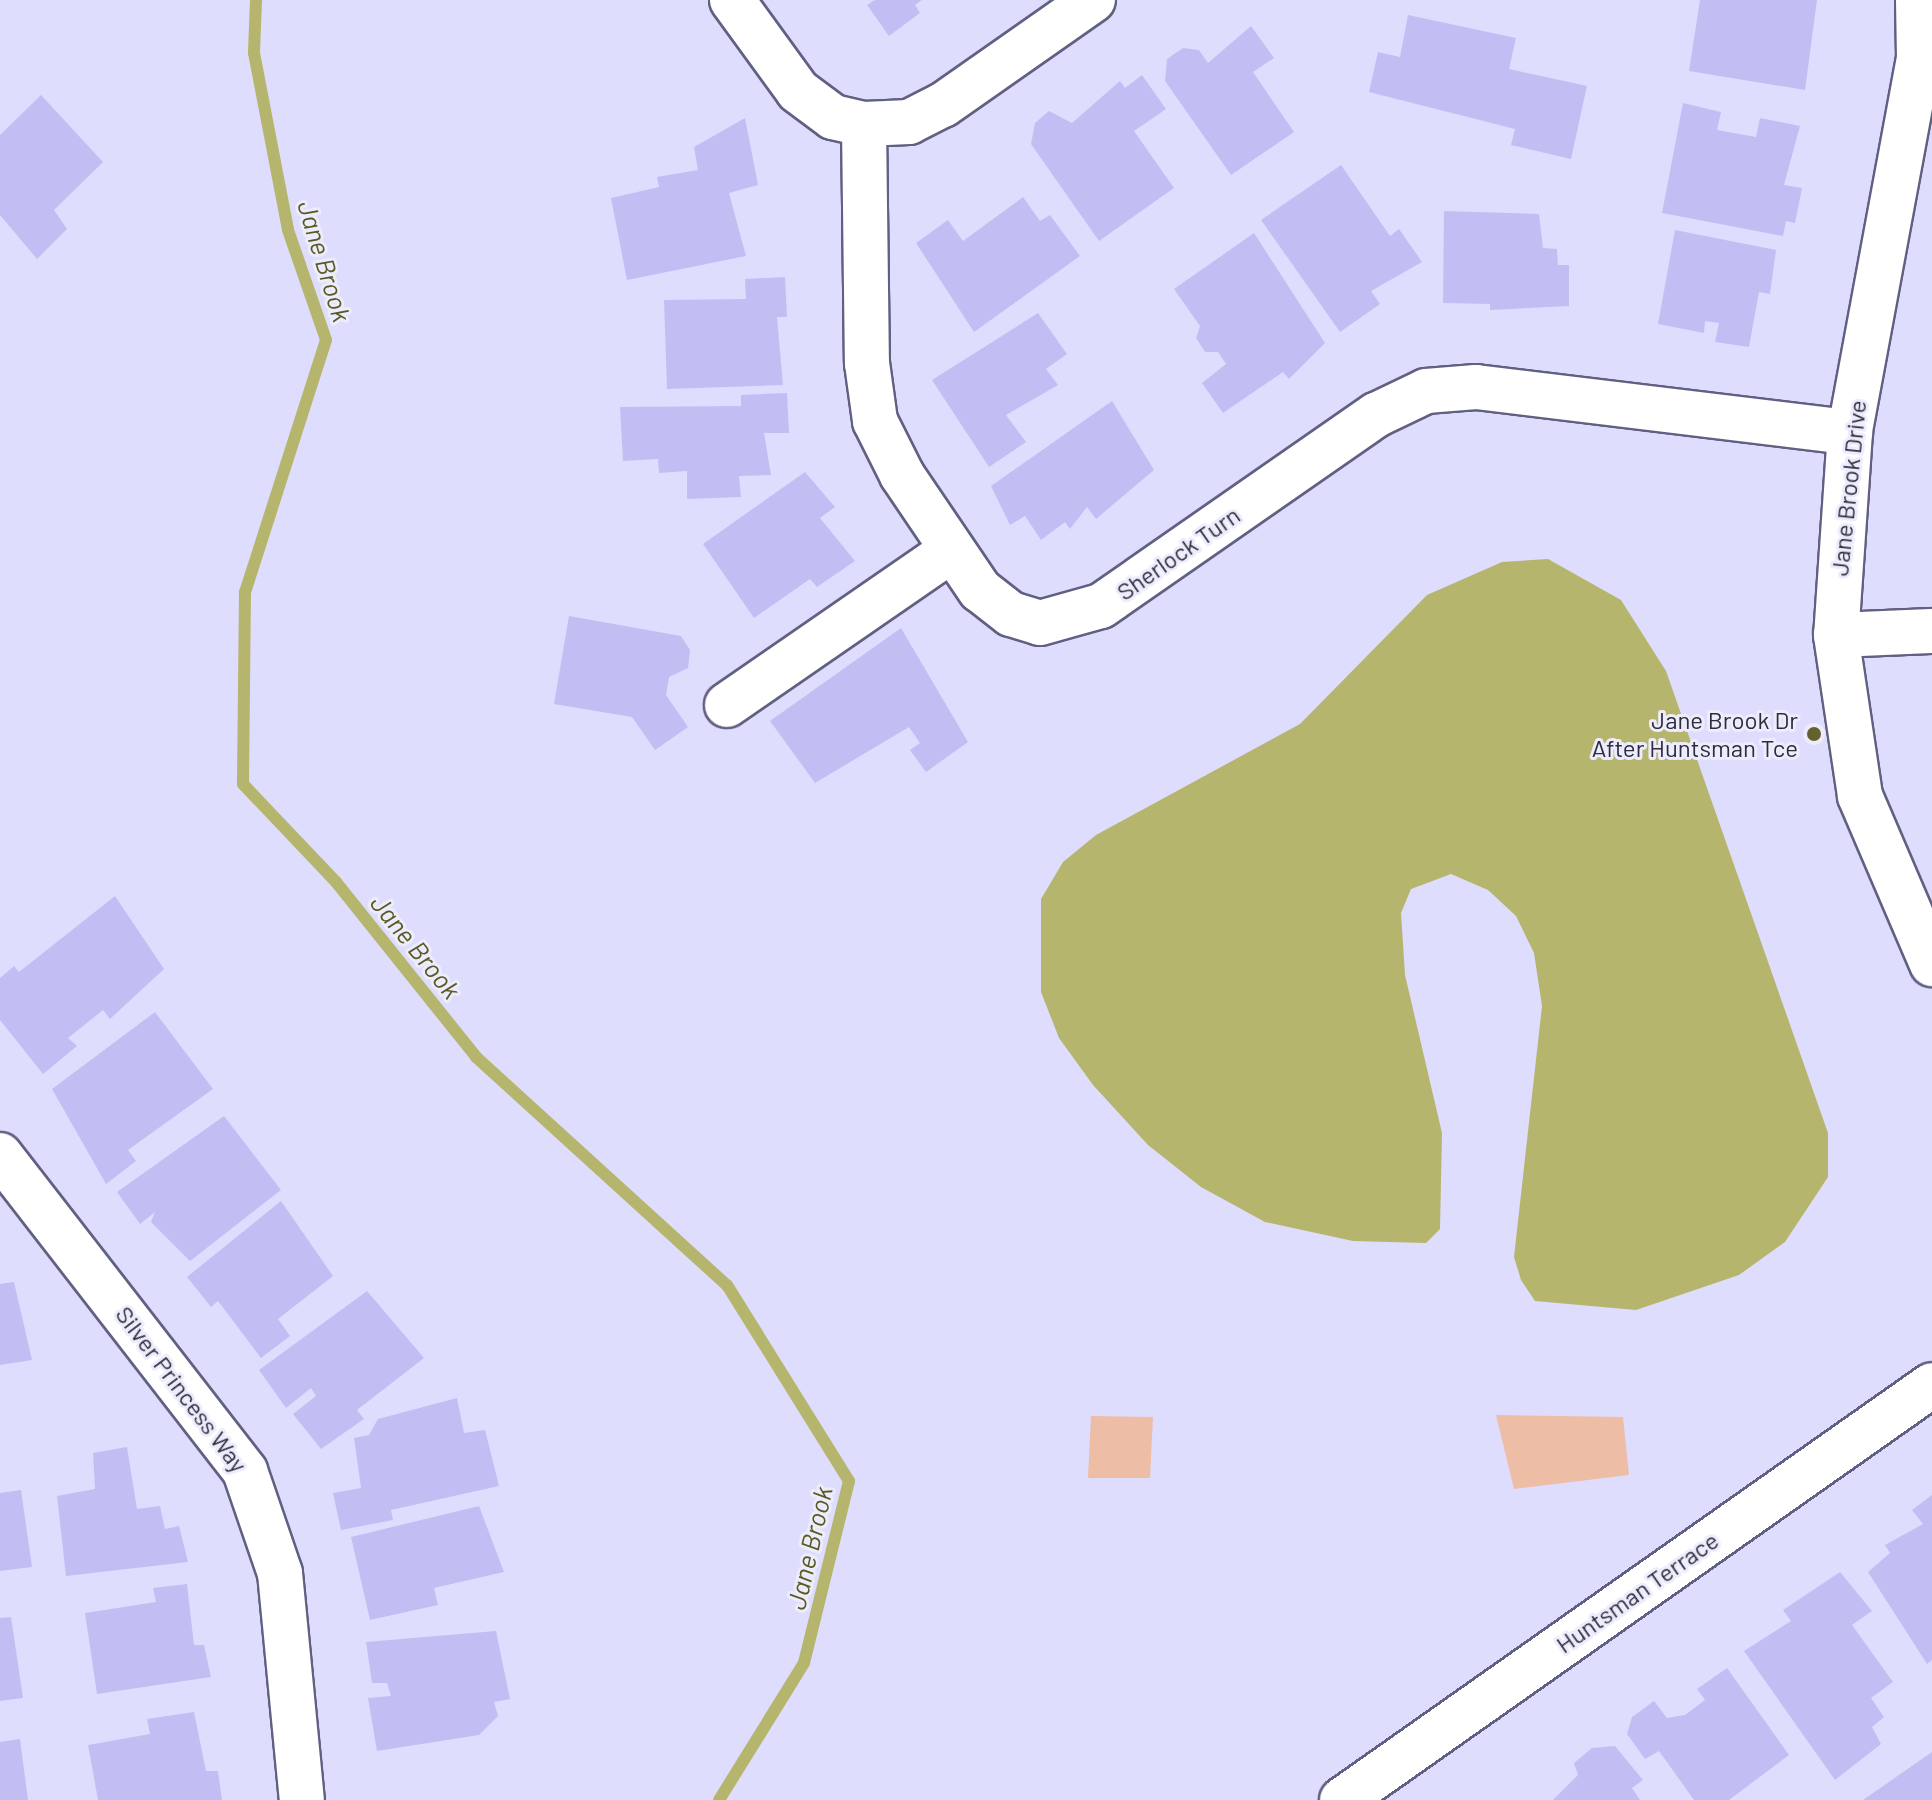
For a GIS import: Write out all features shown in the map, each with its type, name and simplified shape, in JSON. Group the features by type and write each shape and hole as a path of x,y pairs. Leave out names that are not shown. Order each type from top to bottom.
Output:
{"street":[{"path":"732,0 798,91 833,117 864,124 909,122 943,105 1093,0"},
{"name":"Jane Brook Drive","path":"1918,0 1919,58 1850,432 1836,635 1860,796 1932,964"},
{"name":"Sherlock Turn","path":"864,124 869,393 886,448 980,590 1011,614 1040,623 1071,619 1101,606 1376,415 1449,387 1850,432"},
{"path":"727,705 952,550"},
{"path":"1836,635 1932,631"},
{"name":"Silver Princess Way","path":"0,1155 245,1471 280,1573 302,1800"},
{"name":"Huntsman Terrace","path":"1342,1800 1932,1385"}],"shaded area":[{"path":"1548,559 1621,600 1666,671 1828,1133 1828,1177 1785,1242 1739,1275 1636,1310 1535,1301 1521,1280 1514,1257 1542,1006 1534,953 1516,916 1488,890 1451,874 1411,889 1401,913 1405,975 1442,1133 1440,1229 1426,1243 1353,1241 1265,1222 1201,1187 1148,1145 1093,1085 1059,1038 1041,992 1041,899 1063,862 1096,835 1300,724 1427,595 1502,562"},
{"path":"1496,1415 1623,1417 1629,1475 1514,1489"},
{"path":"1091,1416 1153,1417 1150,1478 1088,1478"}],"building":[{"path":"875,0 922,0 915,5 920,13 889,36 867,5"},
{"path":"1700,0 1817,0 1805,90 1689,71"},
{"path":"1408,15 1516,38 1509,69 1587,86 1571,159 1511,145 1515,129 1369,92 1378,52 1400,57"},
{"path":"1251,26 1274,58 1253,72 1294,132 1231,175 1165,81 1167,59 1183,48 1199,50 1208,63"},
{"path":"1142,75 1166,109 1134,131 1174,188 1099,241 1031,144 1035,123 1049,111 1072,123 1120,81 1125,88"},
{"path":"41,95 103,162 54,210 67,229 37,259 0,215 0,135"},
{"path":"1683,103 1721,112 1717,130 1756,137 1760,118 1800,126 1784,185 1802,188 1795,223 1786,221 1783,236 1662,213"},
{"path":"745,118 758,185 729,193 746,256 627,280 611,198 659,187 657,177 698,170 694,147"},
{"path":"1341,165 1390,236 1399,229 1422,262 1371,291 1380,304 1340,332 1261,220"},
{"path":"1023,197 1040,221 1050,215 1080,256 974,332 916,243 948,220 963,241"},
{"path":"1444,211 1539,214 1543,248 1557,249 1558,265 1569,265 1569,306 1490,310 1490,304 1443,303"},
{"path":"1675,230 1776,250 1770,294 1759,292 1749,347 1715,342 1719,323 1705,321 1704,333 1658,324"},
{"path":"1254,233 1325,343 1289,379 1283,372 1223,413 1202,383 1226,364 1218,352 1205,352 1196,338 1200,326 1174,289"},
{"path":"785,277 787,317 777,317 783,385 667,389 664,300 746,299 745,279"},
{"path":"1038,313 1067,354 1046,369 1058,385 1006,415 1026,442 989,467 932,380"},
{"path":"787,393 789,433 764,433 771,475 739,476 741,497 687,499 687,471 659,473 658,459 623,461 620,407 741,406 741,395"},
{"path":"1112,401 1154,470 1096,519 1087,507 1070,529 1065,522 1041,540 1025,516 1010,525 991,486"},
{"path":"805,472 835,507 820,518 855,561 817,587 810,579 754,618 703,544"},
{"path":"569,616 681,636 690,650 688,668 669,677 666,695 688,727 655,750 632,717 554,704"},
{"path":"901,628 968,742 926,772 910,750 920,743 909,727 815,783 770,721"},
{"path":"115,896 164,969 110,1019 103,1010 68,1038 77,1046 43,1074 0,1020 0,978 14,966 19,972"},
{"path":"155,1012 213,1089 128,1150 136,1161 106,1184 52,1089"},
{"path":"224,1116 281,1190 190,1261 151,1222 155,1212 140,1224 117,1192"},
{"path":"281,1201 333,1276 278,1319 290,1336 261,1358 218,1301 211,1307 187,1277"},
{"path":"14,1282 32,1360 0,1365 0,1284"},
{"path":"367,1291 424,1358 357,1410 364,1419 321,1449 293,1414 316,1396 311,1388 286,1408 259,1370"},
{"path":"457,1398 464,1433 485,1430 499,1486 391,1510 393,1520 341,1530 333,1493 361,1488 354,1438 369,1435 378,1419"},
{"path":"127,1447 137,1509 160,1506 165,1529 179,1526 188,1562 66,1576 57,1496 95,1489 93,1453"},
{"path":"21,1490 32,1567 0,1571 0,1493"},
{"path":"1932,1495 1932,1660 1927,1664 1868,1572 1890,1553 1885,1545 1923,1524 1912,1510"},
{"path":"479,1506 504,1572 434,1588 438,1605 370,1620 351,1537"},
{"path":"1840,1572 1872,1611 1852,1625 1893,1682 1871,1698 1884,1717 1872,1727 1881,1744 1835,1780 1744,1651 1791,1621 1783,1610"},
{"path":"187,1584 194,1645 204,1645 211,1677 97,1694 85,1613 156,1602 153,1588"},
{"path":"11,1617 23,1698 0,1701 0,1618"},
{"path":"496,1631 510,1699 494,1702 498,1716 479,1735 377,1751 368,1698 391,1696 387,1683 372,1683 366,1642"},
{"path":"1727,1668 1789,1755 1729,1800 1694,1800 1659,1751 1645,1759 1627,1734 1632,1717 1654,1701 1667,1718 1685,1715 1705,1700 1697,1689"},
{"path":"194,1712 206,1771 218,1771 222,1800 98,1800 88,1745 150,1734 147,1719"},
{"path":"20,1739 28,1800 0,1800 0,1742"},
{"path":"1615,1746 1643,1780 1632,1788 1640,1800 1553,1800 1578,1775 1574,1763 1592,1748"},
{"path":"1932,1752 1932,1800 1863,1800"}],"waterway":[{"name":"Jane Brook","path":"256,0 254,53 288,230 326,340 245,592 243,784 336,882 476,1057 727,1285 849,1481 804,1663 719,1800"}],"place":[{"name":"Jane Brook Dr After Huntsman Tce","path":"1814,734"}]}
